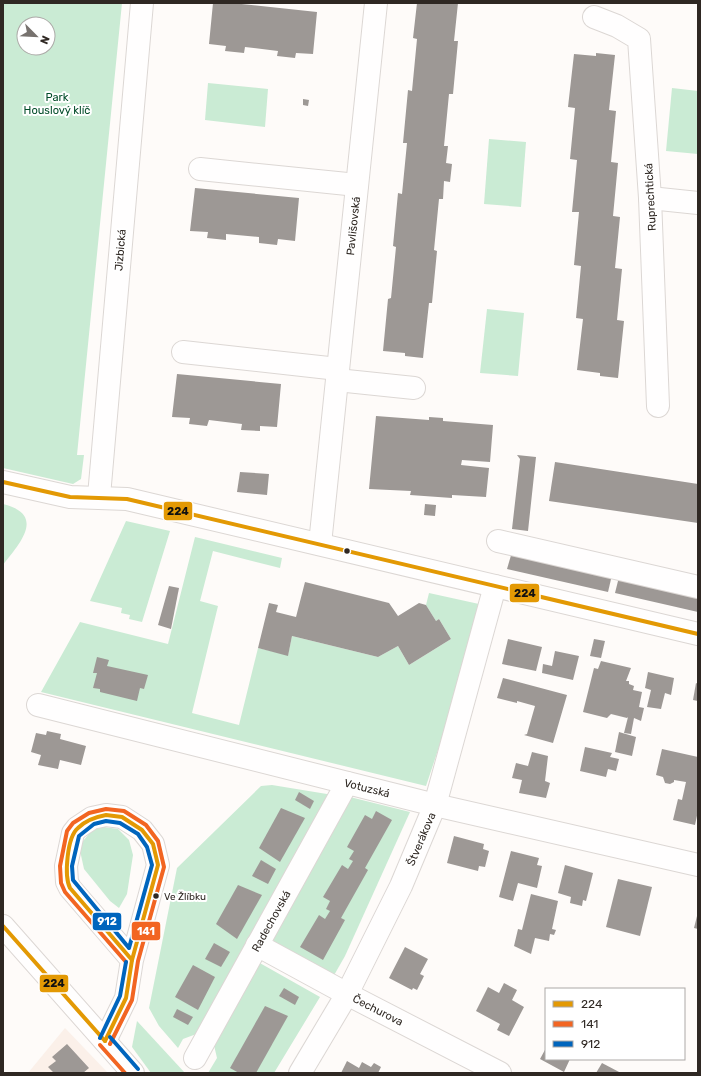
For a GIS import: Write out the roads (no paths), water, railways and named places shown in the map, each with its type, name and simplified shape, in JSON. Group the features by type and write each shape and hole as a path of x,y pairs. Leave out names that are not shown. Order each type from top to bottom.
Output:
{"street":[{"name":"Jizbická","path":"98,496 142,3"},
{"name":"Pavlišovská","path":"320,544 376,3"},
{"name":"Ruprechtická","path":"594,17 617,26 639,39 650,198 658,406"},
{"path":"200,169 358,185"},
{"path":"650,198 698,203"},
{"path":"183,352 414,388"},
{"path":"3,482 70,497 98,496 127,499 698,634"},
{"path":"498,541 698,587"},
{"name":"Štverákova","path":"300,1073 347,994 401,886 435,805 495,586"},
{"name":"Votuzská","path":"38,705 435,805 698,865"},
{"name":"Radechovská","path":"195,1058 347,783"},
{"path":"105,1041 126,998 132,960 158,865 153,844 135,824 122,817 114,815 99,816 83,823 73,833 66,866 67,882 70,888 132,960"},
{"path":"3,926 133,1073"},
{"name":"Čechurova","path":"258,945 347,994 500,1073"}],"place":[{"name":"Ve Žlíbku","path":"156,896"}],"park label":[{"name":"Park Houslový klíč","path":"57,103"}]}
